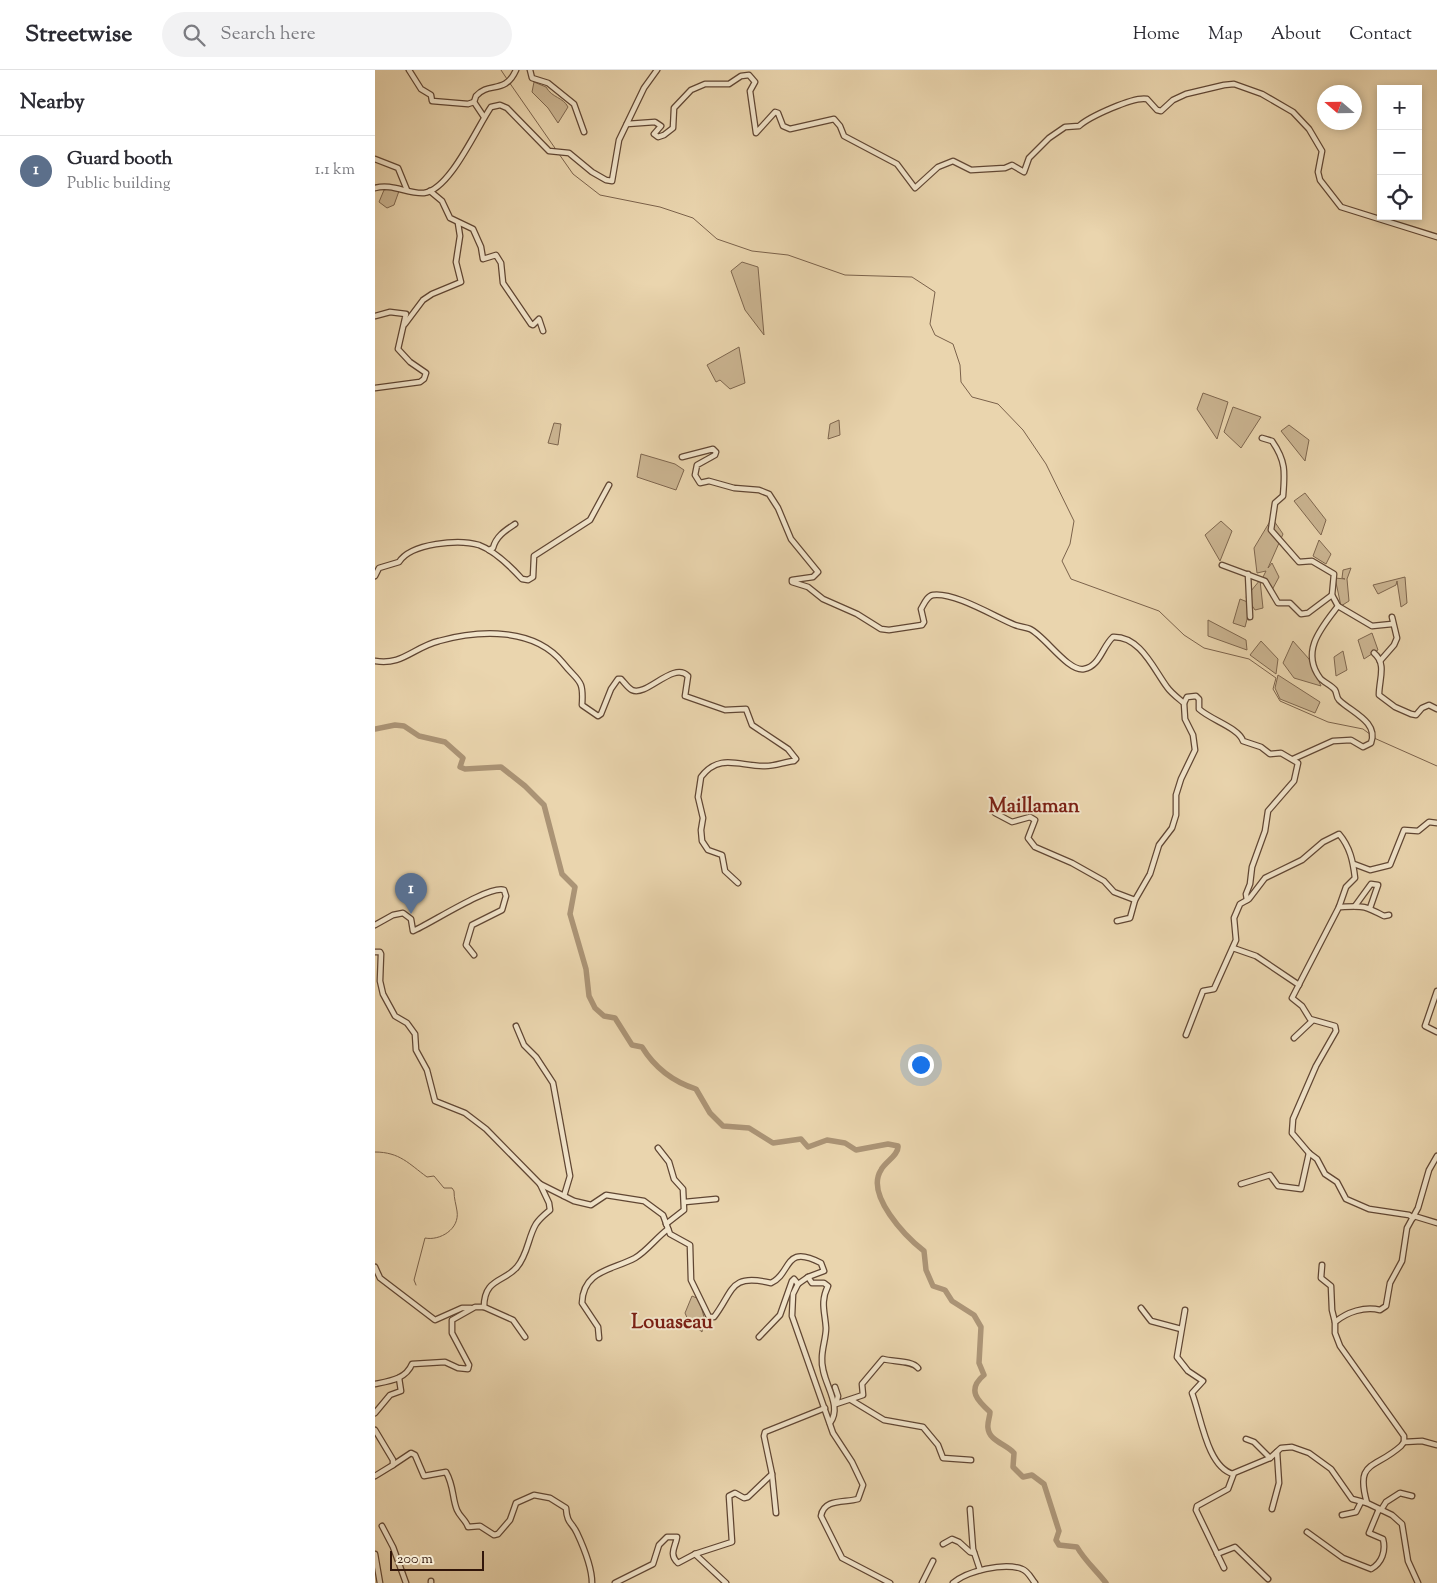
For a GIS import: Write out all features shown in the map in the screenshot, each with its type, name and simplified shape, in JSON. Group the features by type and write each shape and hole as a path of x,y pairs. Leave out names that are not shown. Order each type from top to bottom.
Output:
{"street":[{"path":"409,70 421,89 431,95 432,101 468,104 475,102 480,92 506,84 516,70"},
{"path":"530,70 532,78 548,83 574,104 584,132"},
{"path":"430,191 451,171 493,105 503,106 549,151 569,153 592,172 612,181 619,140 644,88 657,70"},
{"path":"627,124 655,122 661,126 654,134 658,137 663,135 673,128 674,108 691,90 705,84 729,84 741,76 749,75 755,82 750,91 756,133 775,112 778,113 783,126 790,129 833,119 840,126 844,136 897,164 915,188 938,167 953,161 971,170 1005,168 1012,165 1024,172 1029,158 1065,127 1079,126 1086,120 1137,99 1147,99 1161,111 1173,100 1186,94 1234,84 1262,94 1300,118 1322,151 1318,172 1319,180 1341,207 1437,237"},
{"path":"475,102 484,117"},
{"path":"375,159 398,168 407,190"},
{"path":"375,188 382,186 430,191 442,201 450,218 473,229 483,259 496,255 499,258 503,283 531,324 533,325 539,320 543,331"},
{"path":"404,325 423,300 432,294 461,282 456,254 460,236 458,223"},
{"path":"375,316 399,312 406,314 398,348 410,362 426,373 424,379 420,382 375,388"},
{"path":"1262,438 1272,441 1279,451 1286,470 1283,496 1275,503 1271,530 1299,562 1311,561 1334,574 1331,595 1337,606 1372,626 1392,624"},
{"path":"681,457 713,449 716,452 715,455 702,460 697,465 695,475 700,483 709,481 734,488 759,490 769,494 778,508 791,539 818,572 813,576 792,580 792,582 808,586 823,599 857,614 881,629 889,630 922,625 924,622 921,608 927,598 933,595 950,597 983,609 1017,626 1030,629 1055,649 1070,666 1077,668 1082,669 1093,666 1097,662 1105,644 1113,636 1119,636 1142,650 1167,688 1184,703"},
{"path":"375,576 379,568 399,562 403,556 426,545 466,543 479,545 489,550 522,579 528,580 533,577 534,556 591,520 609,485"},
{"path":"489,550 493,548 495,541 503,532 515,524"},
{"path":"1222,565 1265,581 1278,603 1289,603 1301,614 1308,613 1331,595"},
{"path":"1248,574 1250,616"},
{"path":"1293,759 1333,741 1351,740 1363,747 1372,739 1372,731 1369,725 1338,699 1335,690 1320,678 1312,659 1315,637 1337,606"},
{"path":"1379,660 1394,645 1397,638 1392,624 1393,618"},
{"path":"375,661 392,663 439,640 489,634 516,635 541,643 557,655 581,682 582,705 598,716 601,714 618,679 621,679 633,690 639,691 668,675 680,673 688,676 685,694 691,699 725,710 746,710 752,724 788,749 796,759 765,767 727,761 718,764 701,777 698,797 703,818 701,830 703,841 708,850 723,855 725,871 738,883"},
{"path":"1374,653 1382,667 1379,694 1386,701 1411,714 1416,714 1422,708 1429,705 1437,710"},
{"path":"1117,921 1130,918 1135,900 1150,874 1159,845 1171,828 1176,815 1176,795 1181,779 1195,750 1193,735 1185,718 1184,703 1187,698 1196,696 1199,699 1199,709 1211,719 1239,732 1243,741 1261,747 1270,754 1281,753 1298,764 1294,781 1268,812 1265,831 1252,867 1251,884 1246,894 1247,900"},
{"path":"995,813 1012,822 1030,817 1035,820 1028,838 1035,847 1072,862 1104,881 1114,892 1135,900"},
{"path":"1354,864 1370,870 1390,865 1405,830 1418,831 1429,822 1437,823"},
{"path":"1186,1035 1203,990 1214,989 1233,948 1237,933 1234,918 1240,904 1247,900 1265,878 1302,860 1337,834 1345,841 1354,864 1355,878 1346,887 1339,907 1292,998 1302,1006 1312,1020 1335,1026 1336,1031 1316,1066 1292,1124 1292,1133 1309,1153 1317,1159 1325,1174 1337,1182 1346,1199 1369,1208 1409,1215 1437,1223"},
{"path":"1355,906 1371,884 1378,885 1370,908"},
{"path":"375,926 393,915 403,913 411,919 413,931 479,897 500,889 504,890 506,896 503,910 472,925 466,944 474,955"},
{"path":"1339,907 1355,906 1370,908 1384,916 1389,916"},
{"path":"1233,948 1256,956 1299,985"},
{"path":"375,952 380,952 381,954 380,981 385,1001 395,1016 407,1023 415,1034 416,1050 427,1070 435,1101 465,1113 486,1129 540,1184 564,1196 586,1205 591,1205 606,1195 644,1201 657,1208 670,1234 690,1246 691,1280 709,1317 714,1317 728,1291 735,1285 753,1280 771,1283 778,1279 790,1262 799,1257 812,1258 823,1266 824,1271 807,1277 798,1284 793,1294 792,1316 835,1438 853,1462 863,1485 858,1499 827,1506 821,1512 821,1520 842,1558 890,1583"},
{"path":"1437,991 1425,1026 1437,1032"},
{"path":"1295,1038 1312,1020"},
{"path":"516,1026 523,1045 536,1057 553,1083 570,1176 564,1196"},
{"path":"658,1148 669,1162 674,1179 683,1189 685,1202 684,1210 666,1224"},
{"path":"1241,1184 1270,1175 1278,1186 1301,1189 1309,1153"},
{"path":"1335,1322 1350,1313 1371,1308 1380,1310 1386,1306 1390,1282 1402,1261 1407,1228 1414,1217 1429,1170 1437,1156"},
{"path":"484,1307 489,1290 501,1276 516,1268 526,1252 534,1226 550,1210 549,1203 540,1184"},
{"path":"685,1202 716,1199"},
{"path":"599,1338 598,1326 582,1302 591,1280 603,1269 636,1257 668,1230"},
{"path":"1322,1265 1321,1278 1331,1286 1335,1333 1340,1346 1404,1436 1404,1442"},
{"path":"375,1267 380,1278 435,1320 462,1308 484,1307 513,1320 525,1337"},
{"path":"807,1277 812,1283 824,1283 827,1286 822,1306 825,1327 822,1357 827,1387 835,1404"},
{"path":"759,1337 784,1309 790,1284 795,1279 798,1284"},
{"path":"375,1384 399,1378 408,1372 412,1364 417,1363 445,1362 458,1368 468,1369 469,1365 451,1333 450,1326 455,1316 475,1307"},
{"path":"1141,1308 1151,1321 1181,1329"},
{"path":"1185,1310 1177,1357 1188,1371 1203,1381 1192,1393 1210,1452 1221,1468 1233,1474"},
{"path":"835,1404 863,1395 862,1384 883,1359 897,1363 908,1362 918,1368"},
{"path":"375,1413 390,1394 401,1391 399,1378"},
{"path":"830,1423 834,1418 835,1404 838,1396 835,1387"},
{"path":"851,1400 884,1420 923,1427 938,1446 943,1458 971,1460"},
{"path":"776,1513 772,1474 763,1436 765,1432 825,1408"},
{"path":"375,1430 393,1460 393,1465"},
{"path":"1246,1439 1254,1442 1270,1458"},
{"path":"1367,1504 1362,1484 1363,1476 1370,1466 1393,1453 1404,1442 1423,1441 1437,1445"},
{"path":"1224,1568 1196,1507 1198,1504 1228,1489 1233,1474 1270,1458 1281,1448 1292,1447 1309,1453 1331,1469 1352,1499 1380,1509 1402,1524 1408,1561 1418,1583"},
{"path":"1272,1509 1279,1483 1277,1452"},
{"path":"375,1476 411,1453 415,1455 424,1476 445,1472 455,1494 457,1510 466,1520 468,1527 480,1526 494,1535 498,1534 511,1520 514,1507 518,1501 536,1495 559,1503 566,1508 567,1520 577,1533 591,1569 592,1583"},
{"path":"615,1583 653,1564 659,1545 667,1537 677,1537 672,1547 676,1562 732,1542 729,1496 735,1493 744,1498 748,1497 772,1474"},
{"path":"1307,1532 1343,1558 1371,1569 1377,1566 1384,1554 1383,1539 1369,1533 1380,1509 1386,1502 1400,1493 1411,1496"},
{"path":"1342,1515 1357,1512 1361,1502"},
{"path":"970,1509 974,1553 980,1570"},
{"path":"382,1526 393,1547 406,1583"},
{"path":"943,1544 951,1539 959,1542 970,1552 974,1553"},
{"path":"1217,1554 1236,1548 1268,1579"},
{"path":"375,1554 380,1583"},
{"path":"695,1554 726,1583"},
{"path":"922,1583 933,1561"},
{"path":"953,1583 980,1570 1020,1568 1026,1571 1035,1583"}],"shaded area":[{"path":"534,82 546,87 548,91 563,101 568,107 558,123 548,108 532,92"},
{"path":"384,190 399,191 394,205 387,208 379,202"},
{"path":"742,262 758,267 764,335 745,310 731,271"},
{"path":"739,347 745,383 730,389 720,380 716,382 707,365"},
{"path":"1203,393 1228,402 1217,439 1197,409"},
{"path":"1233,407 1261,417 1241,448 1224,432"},
{"path":"839,420 840,435 828,439 830,424"},
{"path":"554,423 561,424 558,445 548,443"},
{"path":"1289,425 1309,440 1305,461 1281,431"},
{"path":"641,454 675,464 684,470 676,490 637,477"},
{"path":"1305,493 1326,520 1321,535 1294,501"},
{"path":"1272,518 1283,534 1268,568 1272,563 1279,577 1272,590 1263,577 1266,571 1257,573 1254,548"},
{"path":"1221,521 1232,531 1220,561 1205,535"},
{"path":"1319,540 1331,554 1326,564 1313,556"},
{"path":"1351,568 1347,579 1349,601 1341,606 1335,578 1345,579 1342,578 1343,570"},
{"path":"1405,577 1407,603 1401,607 1397,581 1396,585 1378,594 1373,585"},
{"path":"1260,580 1263,608 1255,610 1251,604 1245,627 1233,623 1240,599 1250,603 1246,597"},
{"path":"1208,620 1246,640 1247,650 1208,636"},
{"path":"1372,633 1378,650 1364,659 1358,640"},
{"path":"1261,641 1278,659 1276,674 1250,655"},
{"path":"1293,641 1309,659 1321,686 1294,678 1283,663"},
{"path":"1343,651 1347,670 1336,676 1334,657"},
{"path":"1278,675 1320,702 1315,713 1280,699 1275,688"},
{"path":"692,1296 699,1299 704,1317 702,1332 688,1320 685,1313"}],"waterway":[{"path":"501,70 507,79"},
{"path":"509,82 557,151"},
{"path":"559,154 573,174 600,195 660,207 693,218 717,239 752,251 788,255 845,275 912,277 935,292 930,324 935,335 953,344 960,365 961,382 972,397 998,404 1023,430 1046,464 1074,521 1070,544 1062,561 1071,579 1159,611 1184,635 1204,648 1249,659 1276,678 1273,689 1280,701 1328,722 1363,729 1371,735"},
{"path":"375,729 395,725 404,726 419,736 445,742 463,758 460,767 465,769 501,767 525,786 544,805 562,874 575,887 570,914 586,969 589,996 595,1008 604,1016 615,1018 632,1045 642,1047 659,1068 680,1082 696,1089 710,1113 723,1126 749,1128 773,1143 801,1139 808,1147 827,1140 845,1143 856,1150 888,1144 898,1146 894,1155 881,1170 878,1180 878,1191 883,1203 898,1226 924,1251 926,1270 933,1286 945,1290 952,1301 974,1315 981,1327 979,1363 984,1375 979,1380 975,1390 981,1404 990,1412 989,1432 991,1436 1014,1453 1013,1467 1023,1477 1032,1475 1044,1484 1059,1531 1056,1540 1059,1545 1077,1547 1106,1583"},
{"path":"1374,738 1437,766"},
{"path":"375,1152 398,1156 427,1177 434,1176 444,1188 452,1188 454,1191 457,1211 455,1223 443,1236 425,1238 414,1280 416,1285"}],"place":[{"name":"Guard booth","path":"411,914"}],"district":[{"name":"Maillaman","path":"1034,807"},
{"name":"Louaseau","path":"672,1323"}]}
